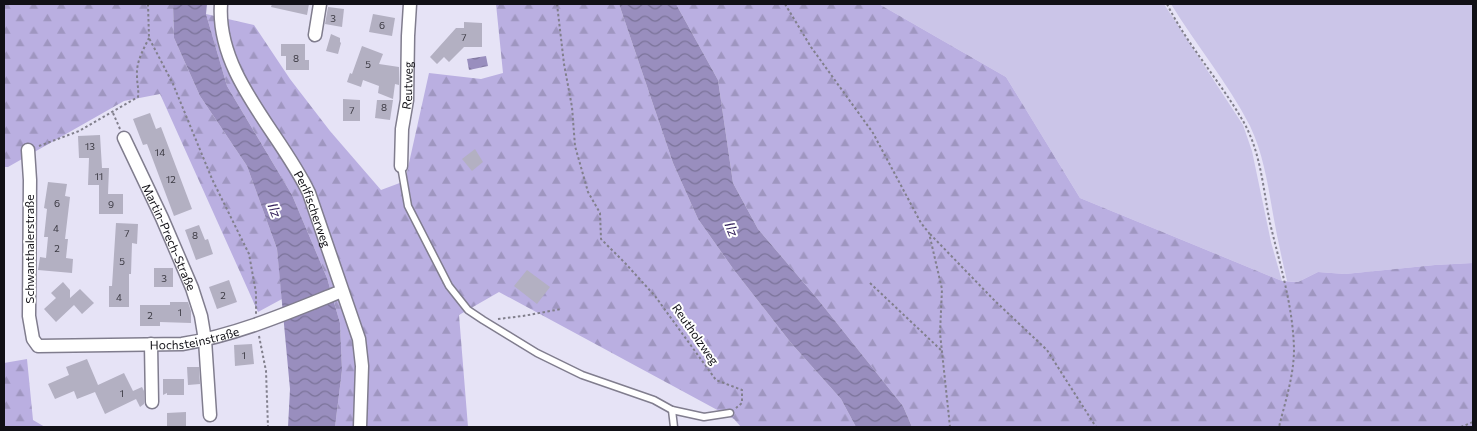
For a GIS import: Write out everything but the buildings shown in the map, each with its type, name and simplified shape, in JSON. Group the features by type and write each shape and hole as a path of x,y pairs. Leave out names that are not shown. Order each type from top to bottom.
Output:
{"street":[{"name":"Perlfischerweg","path":"221,4 222,29 231,60 246,91 300,175 309,193 328,247 338,293 359,339 362,366 360,427"},
{"path":"315,35 320,4"},
{"name":"Reutweg","path":"402,166 402,129 407,100 410,4"},
{"name":"Martin-Prech-Straße","path":"124,138 162,218 192,288 201,316 205,340 210,415"},
{"name":"Schwanthalerstraße","path":"28,150 30,180 29,316 33,339 38,346"},
{"name":"Hochsteinstraße","path":"38,346 182,344 205,340 225,335 338,293"},
{"path":"150,344 152,402"}],"lane":[{"path":"402,166 408,206 454,292 468,310 537,353 582,375 654,400 672,410 704,417 730,413"},
{"path":"672,410 674,427"}],"path":[{"path":"148,4 149,38 173,84 212,179 249,254 262,321 268,427"},
{"name":"Reutholzweg","path":"557,4 564,64 572,108 575,146 588,192 600,213 600,239 655,296 716,380 742,390 742,403 730,413"},
{"path":"785,4 811,47 873,133 922,223 995,301 1047,350 1096,427"},
{"path":"1167,4 1183,32 1243,122 1256,148 1270,223 1285,282 1294,350 1292,373 1279,427"},
{"path":"28,150 79,131 138,97 139,91 136,75 139,57 149,38"},
{"path":"112,113 124,138"},
{"path":"929,232 942,289 940,333 950,427"},
{"path":"870,283 942,351"},
{"path":"483,320 523,316 561,309"},
{"path":"1461,427 1473,422"}],"shaded area":[{"path":"879,4 1164,4 1243,125 1252,151 1271,242 1282,281 1080,198 1006,77"},
{"path":"1171,4 1473,4 1473,263 1345,274 1318,272 1298,282 1287,281 1264,169 1255,136 1232,95"}],"green space":[{"path":"4,4 173,4 174,38 200,96 247,166 277,249 282,299 258,312 160,94 124,101 8,167 4,167"},
{"path":"496,4 619,4 673,163 698,219 734,270 791,343 841,399 856,427 741,427 734,419 499,292 459,315 468,427 335,427 342,370 340,323 327,278 292,195 227,86 206,14 254,25 290,79 330,131 381,190 405,181 429,73 481,79 503,73"},
{"path":"676,4 879,4 1006,77 1080,198 1282,281 1298,282 1318,272 1345,274 1473,263 1473,427 912,427 903,406 816,297 758,229 733,183 718,80"},
{"path":"27,359 33,420 45,427 4,427 4,363"}],"water":[{"name":"Ilz","path":"173,4 207,4 206,14 227,86 292,195 327,278 340,323 342,370 335,427 288,427 290,389 277,249 247,166 200,96 174,38"},
{"name":"Ilz","path":"619,4 676,4 718,80 733,183 758,229 816,297 903,406 912,427 856,427 841,399 791,343 734,270 698,219 673,163"},
{"path":"486,56 488,66 469,70 467,59"}]}
